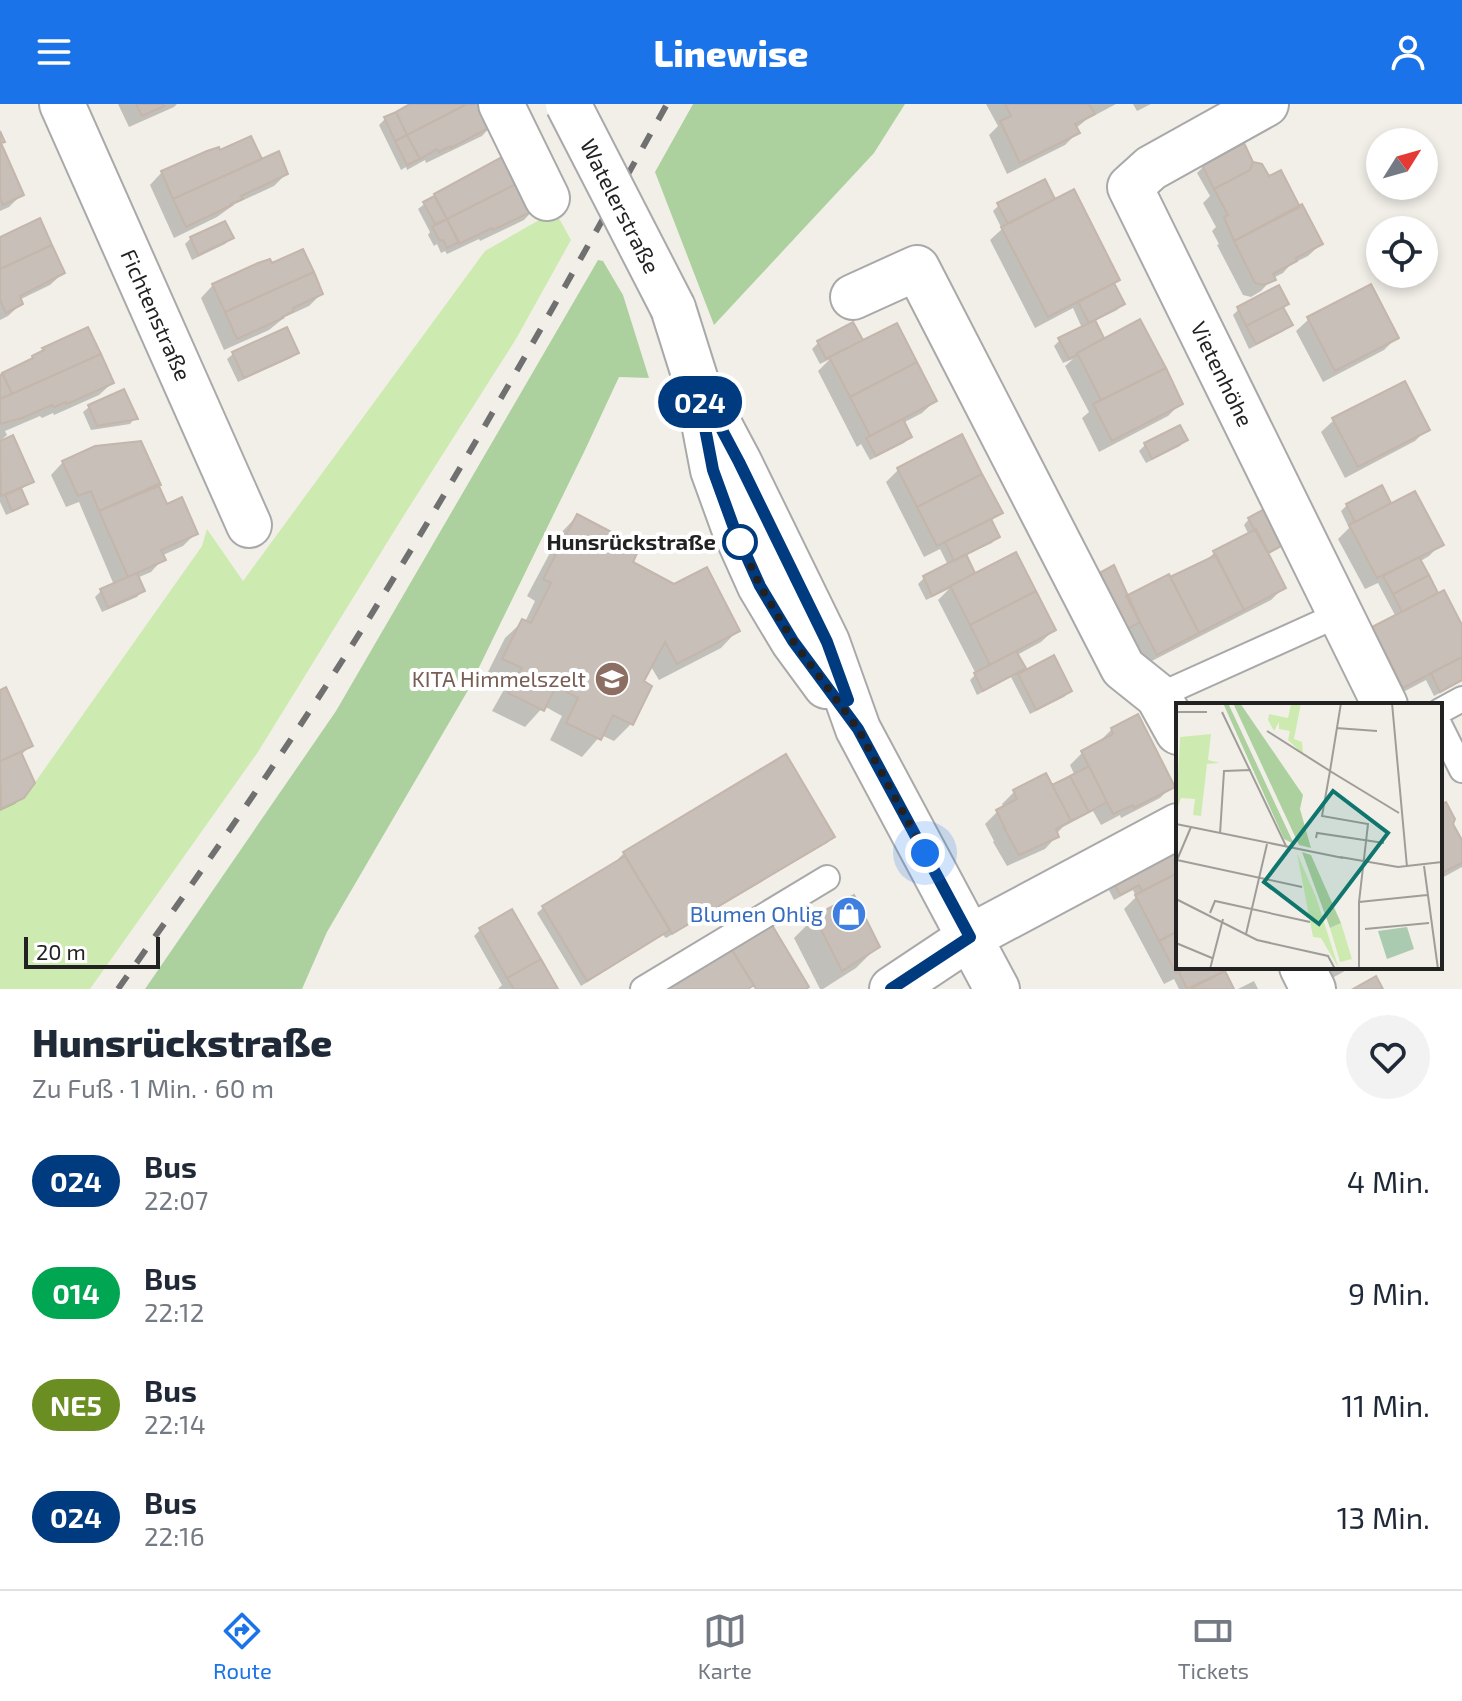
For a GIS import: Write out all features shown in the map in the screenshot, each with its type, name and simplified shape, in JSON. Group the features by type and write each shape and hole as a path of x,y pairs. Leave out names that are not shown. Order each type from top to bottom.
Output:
{"street":[{"name":"Fichtenstraße","path":"62,104 249,525"},
{"path":"501,104 547,198"},
{"name":"Watelerstraße","path":"568,104 673,308 696,381 827,642 858,729 997,989"},
{"name":"Vietenhöhe","path":"1266,104 1151,168 1130,187 1384,703"},
{"path":"853,297 917,268 1123,668 1168,714"},
{"path":"892,989 970,937 1176,827"},
{"path":"1303,969 1313,989"}],"lane":[{"path":"1187,703 1340,614"},
{"path":"1442,710 1462,699"},
{"path":"1442,730 1462,770"},
{"path":"643,989 827,878"}],"green space":[{"path":"693,104 905,104 874,153 714,325 655,172"},
{"path":"555,211 571,240 516,339 258,752 90,989 0,989 0,809 24,798 202,546 207,529 243,581 485,251"},
{"path":"598,260 603,261 623,295 649,378 619,377 467,692 327,932 302,989 145,989 336,711"}],"building":[{"path":"136,104 163,104 164,106 142,116"},
{"path":"410,104 467,104 407,135 396,112"},
{"path":"467,104 486,104 496,124 451,148 439,152 437,149 420,159 407,135"},
{"path":"1005,104 1089,104 1095,114 1075,124 1080,133 1020,163 1000,121 1011,116"},
{"path":"396,112 407,135 395,141 384,117"},
{"path":"0,131 5,142 1,143 24,195 3,205 0,198"},
{"path":"407,135 420,159 407,165 395,141"},
{"path":"251,136 262,159 173,199 161,171"},
{"path":"1244,143 1253,162 1250,170 1214,189 1202,165"},
{"path":"279,151 288,174 186,227 173,199"},
{"path":"511,152 524,180 447,219 434,194"},
{"path":"1253,162 1262,164 1269,176 1281,170 1300,207 1234,241 1224,217 1228,215 1214,189 1250,170"},
{"path":"1045,179 1055,199 1008,224 997,203"},
{"path":"524,180 539,208 459,244 447,219"},
{"path":"1074,189 1120,280 1048,317 1001,227"},
{"path":"434,196 447,219 435,224 423,202"},
{"path":"1302,204 1323,244 1273,274 1276,280 1264,285 1255,283 1234,241"},
{"path":"40,218 52,245 0,269 0,237"},
{"path":"447,219 459,242 447,248 432,227"},
{"path":"225,221 234,238 198,255 190,237"},
{"path":"52,245 65,273 20,296 23,304 6,313 0,300 0,269"},
{"path":"303,249 314,272 225,312 212,284 258,263 270,259 272,263"},
{"path":"314,272 323,294 293,308 294,311 283,318 237,339 225,312"},
{"path":"1114,283 1125,304 1089,323 1078,302"},
{"path":"1279,285 1289,304 1246,326 1237,307"},
{"path":"1366,287 1373,288 1399,338 1335,371 1307,317"},
{"path":"1283,307 1293,325 1256,344 1246,326"},
{"path":"1140,319 1166,368 1101,400 1077,353"},
{"path":"1095,320 1104,338 1069,359 1058,338"},
{"path":"853,322 863,340 826,359 817,341"},
{"path":"897,323 917,362 850,397 829,357"},
{"path":"88,327 101,354 12,394 2,373 33,358 44,350 42,348"},
{"path":"287,327 299,353 244,378 232,352"},
{"path":"101,354 114,383 67,404 52,405 0,424 0,399"},
{"path":"917,362 937,401 870,436 850,397"},
{"path":"1166,368 1183,404 1112,441 1093,404"},
{"path":"3,374 12,394 0,399 0,375"},
{"path":"1405,381 1430,430 1358,467 1332,418"},
{"path":"124,389 138,419 97,426 88,405"},
{"path":"903,419 912,437 876,456 866,438"},
{"path":"1180,425 1188,440 1152,459 1144,443"},
{"path":"962,434 982,474 917,507 897,468"},
{"path":"13,435 34,482 1,496 0,441"},
{"path":"141,441 161,485 99,511 91,491 78,496 62,461 95,446"},
{"path":"982,474 1003,513 937,546 917,507"},
{"path":"158,484 167,504 182,497 198,534 161,550 166,560 128,577 99,511"},
{"path":"1382,485 1391,503 1355,522 1346,504"},
{"path":"21,488 28,504 12,511 5,495"},
{"path":"1415,491 1444,545 1377,578 1349,525"},
{"path":"1268,507 1287,543 1268,553 1248,518"},
{"path":"577,514 640,547 633,562 674,584 707,567 740,631 677,664 665,642 644,681 652,686 633,725 613,715 601,740 566,723 578,698 556,686 544,711 508,693 522,668 502,659 522,619 531,623 551,583 543,579"},
{"path":"991,519 1000,537 954,561 945,542"},
{"path":"1256,529 1286,588 1244,610 1213,551"},
{"path":"1016,552 1036,591 970,625 950,586"},
{"path":"966,554 975,573 932,596 923,576"},
{"path":"1216,555 1244,610 1199,633 1170,577"},
{"path":"1419,557 1429,575 1393,594 1383,576"},
{"path":"1114,565 1140,622 1122,632 1094,576"},
{"path":"137,573 145,591 108,608 100,589"},
{"path":"1169,574 1199,633 1157,655 1126,596"},
{"path":"1429,575 1438,593 1402,612 1393,594"},
{"path":"1444,590 1462,625 1462,657 1403,688 1372,627"},
{"path":"1036,591 1056,630 990,665 970,625"},
{"path":"1016,651 1026,668 983,691 974,673"},
{"path":"1054,655 1072,691 1036,710 1018,674"},
{"path":"1462,657 1462,680 1440,692 1431,673"},
{"path":"6,687 33,746 0,761 0,690"},
{"path":"1138,714 1175,787 1134,808 1133,805 1113,814 1081,751 1113,734 1111,728"},
{"path":"21,752 35,783 24,798 1,809 0,761"},
{"path":"786,754 835,837 672,934 623,852"},
{"path":"1089,766 1107,802 1089,812 1070,776"},
{"path":"1046,773 1071,821 1056,829 1059,837 1019,855 996,810 1017,799 1013,790"},
{"path":"1070,776 1089,812 1071,821 1052,785"},
{"path":"1446,802 1455,819 1453,824 1462,840 1462,863 1442,873 1442,804"},
{"path":"1176,851 1176,874 1142,891 1139,885 1120,895 1114,883"},
{"path":"625,856 670,930 587,981 542,906"},
{"path":"1176,874 1176,932 1159,941 1135,895"},
{"path":"854,895 880,947 842,971 814,916"},
{"path":"512,909 541,959 507,978 479,928"},
{"path":"772,925 809,987 806,989 756,989 732,950"},
{"path":"1176,932 1176,969 1184,969 1176,973 1159,941"},
{"path":"732,950 754,985 748,989 667,989"},
{"path":"541,959 558,989 514,989 507,978"},
{"path":"1184,969 1225,971 1187,989 1179,972"},
{"path":"1225,971 1234,989 1190,989"},
{"path":"1376,976 1383,989 1353,989"}],"railway":[{"path":"118,989 276,762 366,623 520,365 667,104"}],"bus line":[{"name":"024","path":"848,700 827,642 696,381 713,470 760,586 793,641 858,729 970,937 891,989"}],"place":[{"name":"Hunsrückstraße","path":"740,542"},
{"name":"KITA Himmelszelt","path":"612,679"},
{"name":"Blumen Ohlig","path":"849,914"}],"route":[{"path":"740,542 734,528 760,586 793,641 858,729 925,853"}]}
